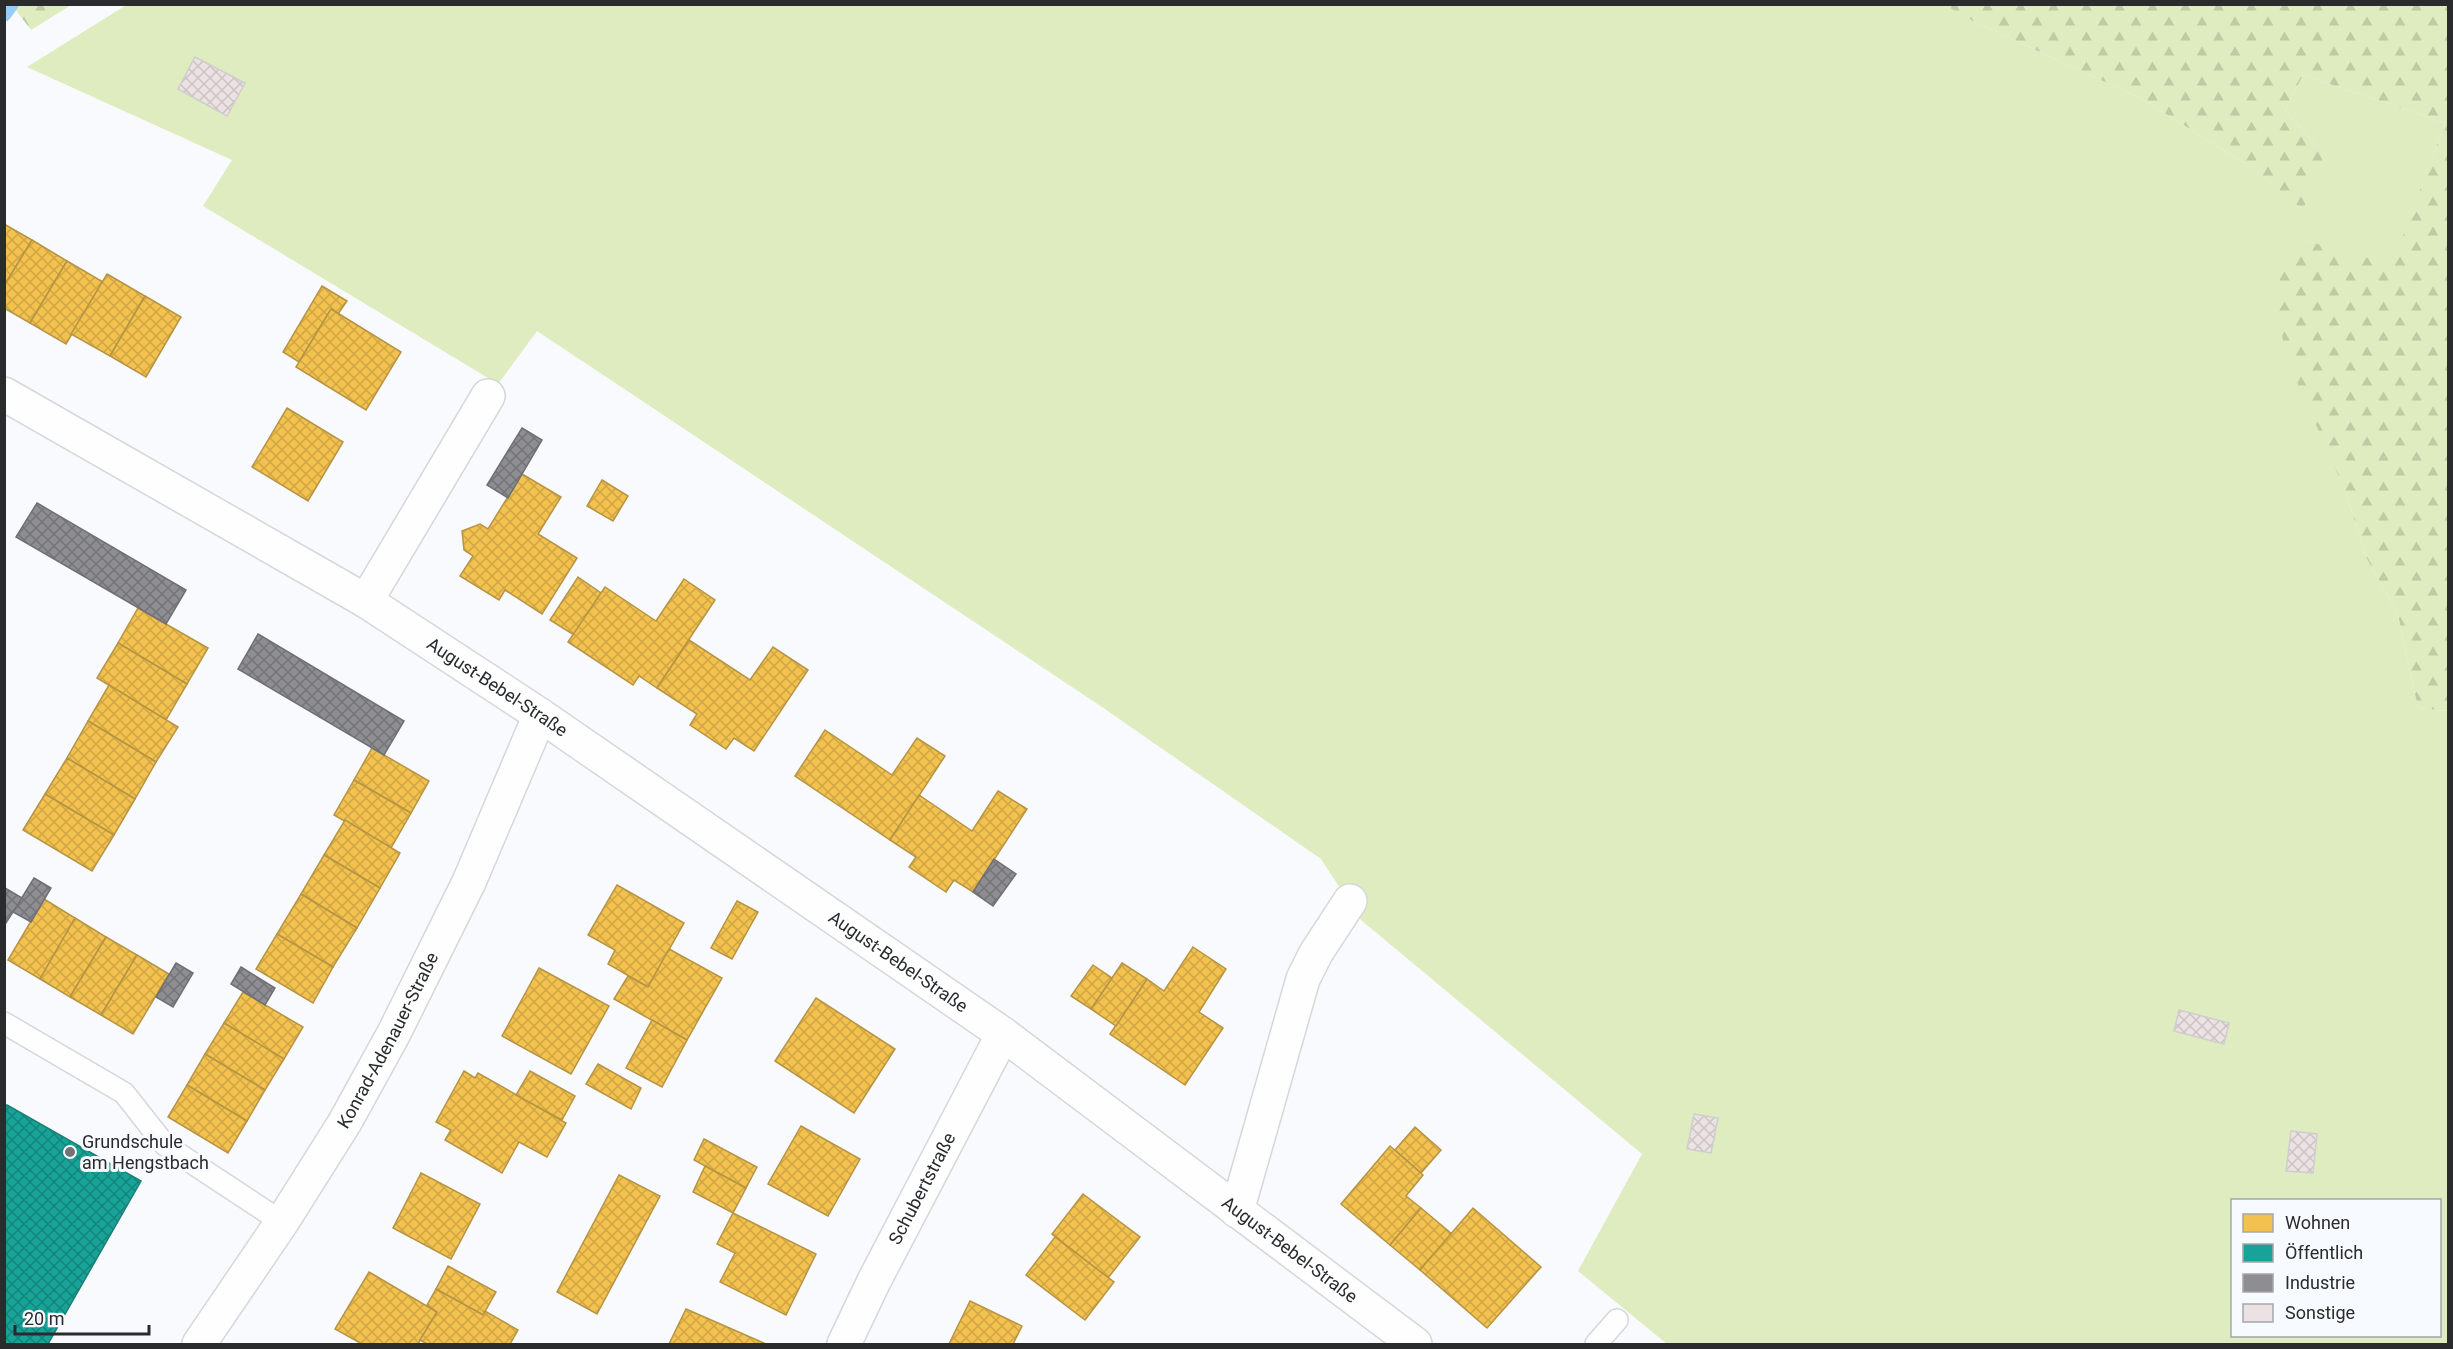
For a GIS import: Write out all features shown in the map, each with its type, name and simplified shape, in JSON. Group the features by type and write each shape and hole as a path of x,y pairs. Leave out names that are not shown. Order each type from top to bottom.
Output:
{"street":[{"name":"August-Bebel-Straße","path":"4,394 366,601 540,715 1003,1034 1415,1344"},
{"path":"366,601 488,396"},
{"name":"Konrad-Adenauer-Straße","path":"199,1344 282,1222 345,1122 394,1033 469,882 540,715"},
{"path":"1237,1211 1303,979 1350,901"},
{"name":"Schubertstraße","path":"844,1344 874,1281 1003,1034"}],"lane":[{"path":"4,1023 124,1093 165,1144 282,1222"},
{"path":"1596,1344 1617,1320"}],"green space":[{"path":"128,4 1945,4 1973,21 2144,100 2258,172 2303,209 2326,155 2285,111 2303,75 2445,123 2392,266 2301,239 2346,493 2366,557 2398,615 2418,708 2448,711 2448,1344 1667,1344 1578,1271 1642,1154 1361,920 1321,859 1102,707 537,331 498,384 203,206 232,160 27,67"},
{"path":"12,5 71,5 31,30"},
{"path":"1945,5 2448,5 2448,711 2418,708 2398,615 2366,557 2346,493 2286,357 2270,272 2301,239 2392,265 2445,123 2303,75 2285,111 2326,155 2303,210 2258,172 2144,100 1973,21"}],"building: Wohnen":[{"path":"4,224 32,240 4,286"},
{"path":"32,240 67,261 30,323 4,308 4,286"},
{"path":"67,261 103,282 66,344 30,323"},
{"path":"107,274 145,296 110,356 71,334"},
{"path":"322,286 347,301 338,314 331,309 299,362 283,352"},
{"path":"145,296 181,317 146,377 110,356"},
{"path":"331,309 401,352 366,410 296,367"},
{"path":"287,408 343,442 308,501 252,467"},
{"path":"522,474 561,497 538,534 577,558 542,614 505,590 499,600 460,576 473,556 464,550 462,531 480,524 488,529"},
{"path":"602,480 628,496 613,521 587,506"},
{"path":"578,577 601,593 574,635 550,620"},
{"path":"684,579 715,600 657,688 639,676 633,685 568,642 605,587 656,621"},
{"path":"138,608 208,648 187,684 118,643"},
{"path":"689,640 750,680 773,647 808,670 754,751 734,738 726,749 690,725 697,714 657,688"},
{"path":"118,643 187,684 166,720 97,678"},
{"path":"109,685 178,727 156,762 88,721"},
{"path":"88,721 156,762 135,799 67,758"},
{"path":"825,730 892,775 917,738 945,756 890,840 795,776"},
{"path":"372,748 429,781 411,813 354,780"},
{"path":"67,758 135,799 114,835 45,794"},
{"path":"354,780 411,813 391,848 334,815"},
{"path":"998,791 1027,809 973,892 954,880 946,892 909,867 916,857 890,840 919,795 972,831"},
{"path":"45,794 114,835 92,871 23,830"},
{"path":"345,820 400,853 380,888 324,855"},
{"path":"324,855 380,888 357,928 301,894"},
{"path":"617,885 684,923 648,987 608,964 615,950 588,935"},
{"path":"301,894 357,928 333,967 277,934"},
{"path":"44,899 75,918 40,979 8,960"},
{"path":"737,901 758,912 732,959 711,948"},
{"path":"75,918 106,937 70,997 40,979"},
{"path":"277,934 333,967 313,1003 256,969"},
{"path":"106,937 137,955 101,1015 70,997"},
{"path":"1193,947 1226,969 1199,1012 1223,1028 1185,1085 1110,1034 1147,979 1164,991"},
{"path":"669,949 722,978 687,1040 614,999 628,976 648,987"},
{"path":"137,955 169,974 133,1034 101,1015"},
{"path":"1122,963 1147,979 1116,1026 1091,1009"},
{"path":"1093,965 1112,978 1091,1009 1071,996"},
{"path":"539,968 609,1006 571,1074 502,1036"},
{"path":"243,992 303,1027 284,1059 224,1023"},
{"path":"816,998 895,1049 854,1113 775,1061"},
{"path":"652,1020 687,1040 662,1087 626,1068"},
{"path":"224,1023 284,1059 265,1090 205,1054"},
{"path":"205,1054 265,1090 247,1121 187,1085"},
{"path":"598,1064 641,1088 631,1109 586,1084"},
{"path":"464,1071 475,1078 478,1073 566,1123 547,1157 519,1142 502,1173 445,1140 451,1130 436,1122"},
{"path":"530,1071 575,1096 562,1120 516,1095"},
{"path":"187,1085 247,1121 228,1153 168,1117"},
{"path":"801,1126 860,1159 828,1216 768,1184"},
{"path":"1415,1127 1441,1150 1421,1173 1395,1150"},
{"path":"704,1139 757,1167 746,1188 694,1160"},
{"path":"1390,1146 1423,1175 1406,1196 1421,1208 1390,1245 1341,1204"},
{"path":"705,1166 746,1188 733,1213 693,1192"},
{"path":"421,1173 480,1204 451,1259 393,1228"},
{"path":"619,1175 660,1196 597,1314 557,1292"},
{"path":"1083,1194 1140,1237 1108,1278 1052,1234"},
{"path":"1421,1208 1452,1234 1420,1270 1390,1245"},
{"path":"1473,1208 1541,1267 1487,1328 1420,1270"},
{"path":"733,1213 816,1254 786,1315 720,1282 735,1253 717,1244"},
{"path":"1055,1237 1114,1282 1085,1320 1026,1275"},
{"path":"448,1266 496,1292 483,1315 436,1289"},
{"path":"369,1272 437,1312 418,1344 362,1344 335,1329"},
{"path":"436,1289 483,1315 485,1311 518,1330 510,1344 427,1344 420,1340 437,1312 427,1305"},
{"path":"970,1301 1022,1326 1013,1344 949,1344"},
{"path":"686,1309 766,1344 669,1344"}],"building: Öffentlich":[{"path":"7,1105 141,1181 48,1344 4,1344 4,1109"}],"building: Industrie":[{"path":"522,428 542,440 508,498 487,485"},
{"path":"37,503 186,590 166,624 16,537"},
{"path":"258,634 404,721 384,755 238,669"},
{"path":"994,859 1016,874 993,906 973,892"},
{"path":"34,878 51,888 31,922 13,912"},
{"path":"4,888 22,898 4,926"},
{"path":"176,963 193,973 173,1007 156,997"},
{"path":"241,967 275,988 265,1005 231,984"}],"building: Sonstige":[{"path":"195,57 245,83 227,116 178,89"},
{"path":"2179,1010 2229,1023 2224,1044 2174,1031"},
{"path":"1694,1114 1718,1118 1711,1153 1687,1149"},
{"path":"2291,1131 2317,1134 2313,1173 2286,1171"}],"waterway":[{"path":"4,15 12,4"}],"place":[{"name":"Grundschule am Hengstbach","path":"70,1152"}]}
